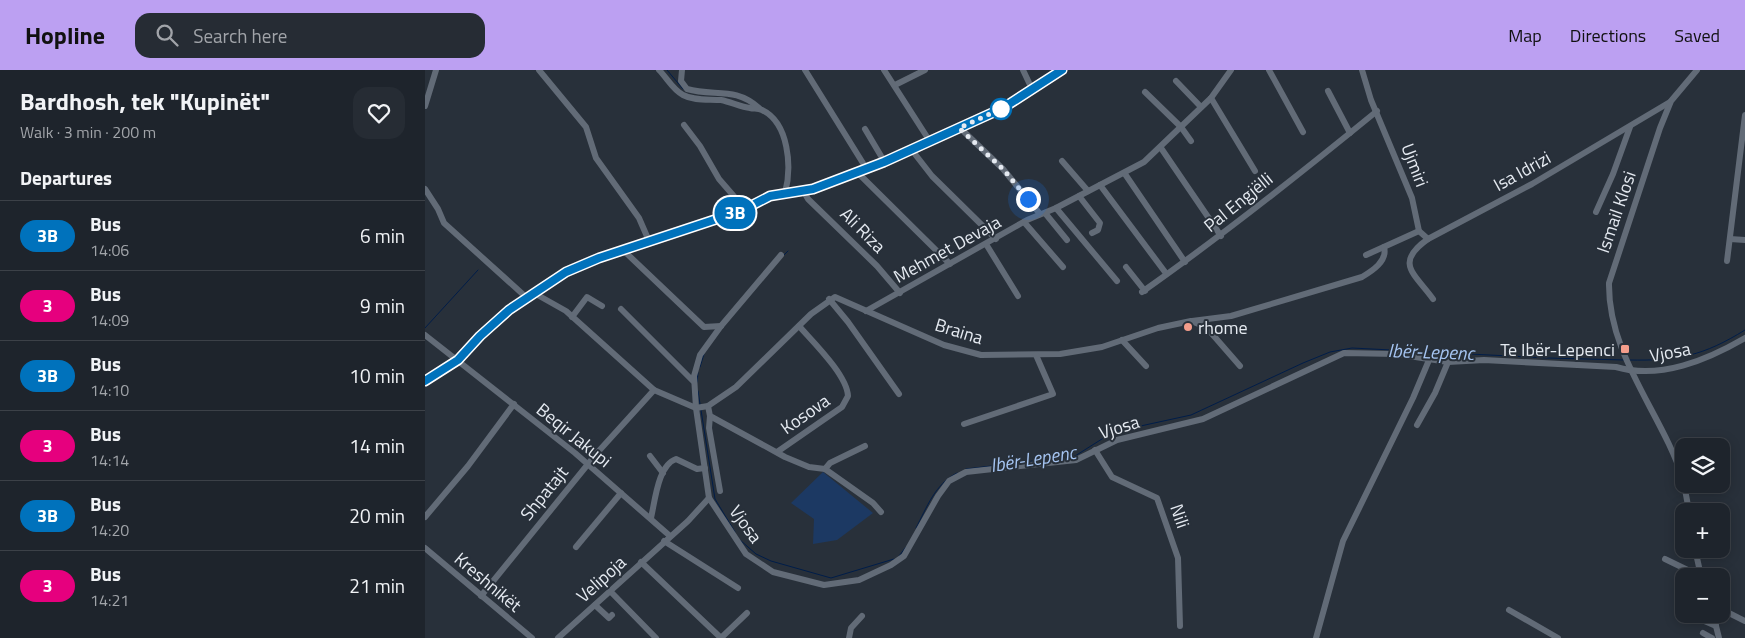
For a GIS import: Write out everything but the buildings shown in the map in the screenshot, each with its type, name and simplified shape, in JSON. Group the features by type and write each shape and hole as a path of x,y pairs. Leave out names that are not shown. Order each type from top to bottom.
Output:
{"street":[{"path":"425,106 436,70"},
{"path":"539,70 565,99 586,127 596,158 639,218 649,241"},
{"path":"659,70 675,90 684,96 728,102 760,109"},
{"path":"682,70 681,81 687,89 733,93 747,98 777,124 785,143 786,193"},
{"path":"805,70 865,168"},
{"path":"884,70 929,140"},
{"path":"895,85 925,70"},
{"path":"1023,70 1032,90"},
{"name":"Mehmet Devaja","path":"866,311 1024,222 1125,174 1161,148 1211,98 1231,70"},
{"path":"1269,70 1303,132"},
{"path":"1362,70 1377,111"},
{"name":"Ismail Klosi","path":"1675,464 1620,343 1612,316 1609,282 1660,128 1671,101 1697,70"},
{"path":"425,381 458,360 480,336 527,298 566,272 623,250 743,210 770,196 813,189 884,162 1003,108 1060,71"},
{"path":"1176,81 1201,107"},
{"path":"1328,91 1350,133"},
{"path":"1145,92 1181,128 1191,141"},
{"path":"1211,98 1255,171"},
{"name":"Isa Idrizi","path":"1428,239 1532,184 1671,101"},
{"name":"Pal Engjëlli","path":"1126,266 1144,291 1221,236 1377,111"},
{"name":"Ujmiri","path":"1377,111 1412,198 1419,231"},
{"path":"1727,261 1745,115"},
{"path":"684,125 700,146 719,179 743,210"},
{"path":"1596,212 1613,174 1630,127"},
{"path":"959,128 1003,169 1067,240"},
{"path":"865,129 884,162"},
{"path":"1161,148 1221,236"},
{"path":"911,150 933,176 996,239"},
{"path":"1062,161 1088,191"},
{"path":"857,172 950,264"},
{"path":"1125,174 1185,262"},
{"path":"1100,185 1165,272"},
{"path":"425,189 438,209 444,223 527,298"},
{"name":"Ali Riza","path":"802,190 808,199 877,266 900,293"},
{"path":"1079,196 1101,223 1098,230 1092,232"},
{"path":"1056,208 1117,281"},
{"path":"1024,222 1063,266"},
{"path":"1366,255 1419,231 1428,239 1413,250 1409,266 1433,299"},
{"path":"1729,238 1745,240"},
{"path":"986,244 1018,296"},
{"name":"Braina","path":"829,299 839,297 866,311 944,345 981,355 1060,354 1121,340 1158,328 1191,321 1231,316 1362,277 1375,268 1382,260 1385,251 1384,247"},
{"path":"623,250 704,327 721,326"},
{"name":"Vjosa","path":"781,255 721,326 700,355 693,382 695,408 709,498 746,554 773,572 827,584 859,580 891,565 904,556 937,496 949,481 966,472 1076,460 1117,440 1203,419 1345,353 1396,354 1448,362 1484,360 1588,365 1616,367 1634,372 1698,362 1745,338"},
{"path":"535,293 572,317 654,390 695,408 706,406 736,387 829,299 853,329 899,394"},
{"path":"572,317 587,297 601,306"},
{"path":"621,309 691,376 693,382"},
{"path":"1191,321 1206,327 1240,366"},
{"name":"Kosova","path":"777,452 842,408 848,396 846,385 834,367 799,326"},
{"name":"Beqir Jakupi","path":"425,335 514,404 670,536"},
{"path":"1121,340 1146,366"},
{"path":"964,424 1053,394 1036,355"},
{"path":"1316,638 1343,541 1413,398 1429,360"},
{"path":"1417,425 1435,393 1448,362"},
{"name":"Shpatajt","path":"481,596 587,465 654,390"},
{"path":"675,400 688,399 693,390"},
{"path":"425,517 468,466 514,404"},
{"path":"706,406 710,416 709,428 719,491"},
{"path":"710,416 799,464 825,469 881,512"},
{"path":"825,469 831,463 865,446"},
{"name":"Nili","path":"1095,450 1112,477 1157,498 1178,558 1180,626"},
{"path":"650,456 663,474"},
{"path":"651,518 663,474 673,459 682,460 697,469 705,468"},
{"path":"576,547 621,493"},
{"name":"Velipoja","path":"558,638 611,592 664,541 689,521 709,498"},
{"path":"664,541 738,588"},
{"name":"Kreshnikët","path":"425,548 532,638"},
{"path":"1665,559 1684,568"},
{"path":"641,562 721,638 747,613"},
{"path":"611,592 656,638"},
{"path":"595,605 609,618 612,615"},
{"path":"1509,610 1558,638"},
{"path":"1730,614 1745,621"},
{"path":"849,638 851,628 862,616"},
{"path":"1709,623 1716,626"},
{"path":"1715,623 1719,638"},
{"path":"1703,633 1712,638"}],"shaded area":[{"path":"823,472 873,513 837,540 813,544 814,519 791,503"}],"waterway":[{"name":"Ibër-Lepenc","path":"667,70 683,89"},
{"name":"Ibër-Lepenc","path":"783,256 788,251"},
{"path":"425,328 478,270"},
{"name":"Ibër-Lepenc","path":"1629,360 1676,358 1690,355 1716,346 1745,330"},
{"name":"Ibër-Lepenc","path":"966,469 1075,456 1113,432 1191,415 1303,363 1330,352 1352,348 1625,360"},
{"name":"Ibër-Lepenc","path":"700,367 704,354"},
{"name":"Ibër-Lepenc","path":"697,382 698,373"},
{"name":"Ibër-Lepenc","path":"698,391 700,404"},
{"name":"Ibër-Lepenc","path":"701,410 715,499 735,532"},
{"name":"Ibër-Lepenc","path":"916,528 937,490 957,473"},
{"name":"Ibër-Lepenc","path":"740,540 756,554 771,561 831,578 894,559"},
{"name":"Ibër-Lepenc","path":"899,556 906,547"}],"bus line":[{"name":"3B","path":"425,381 458,360 480,336 509,310 566,272 599,258 741,211 770,196 813,189 884,162 1003,108 1062,70"}],"place":[{"name":"rhome","path":"1188,327"},
{"name":"Te Ibër-Lepenci","path":"1625,349"}],"route":[{"path":"1001,109 1003,108 959,128 1003,169 1028,199"}]}
